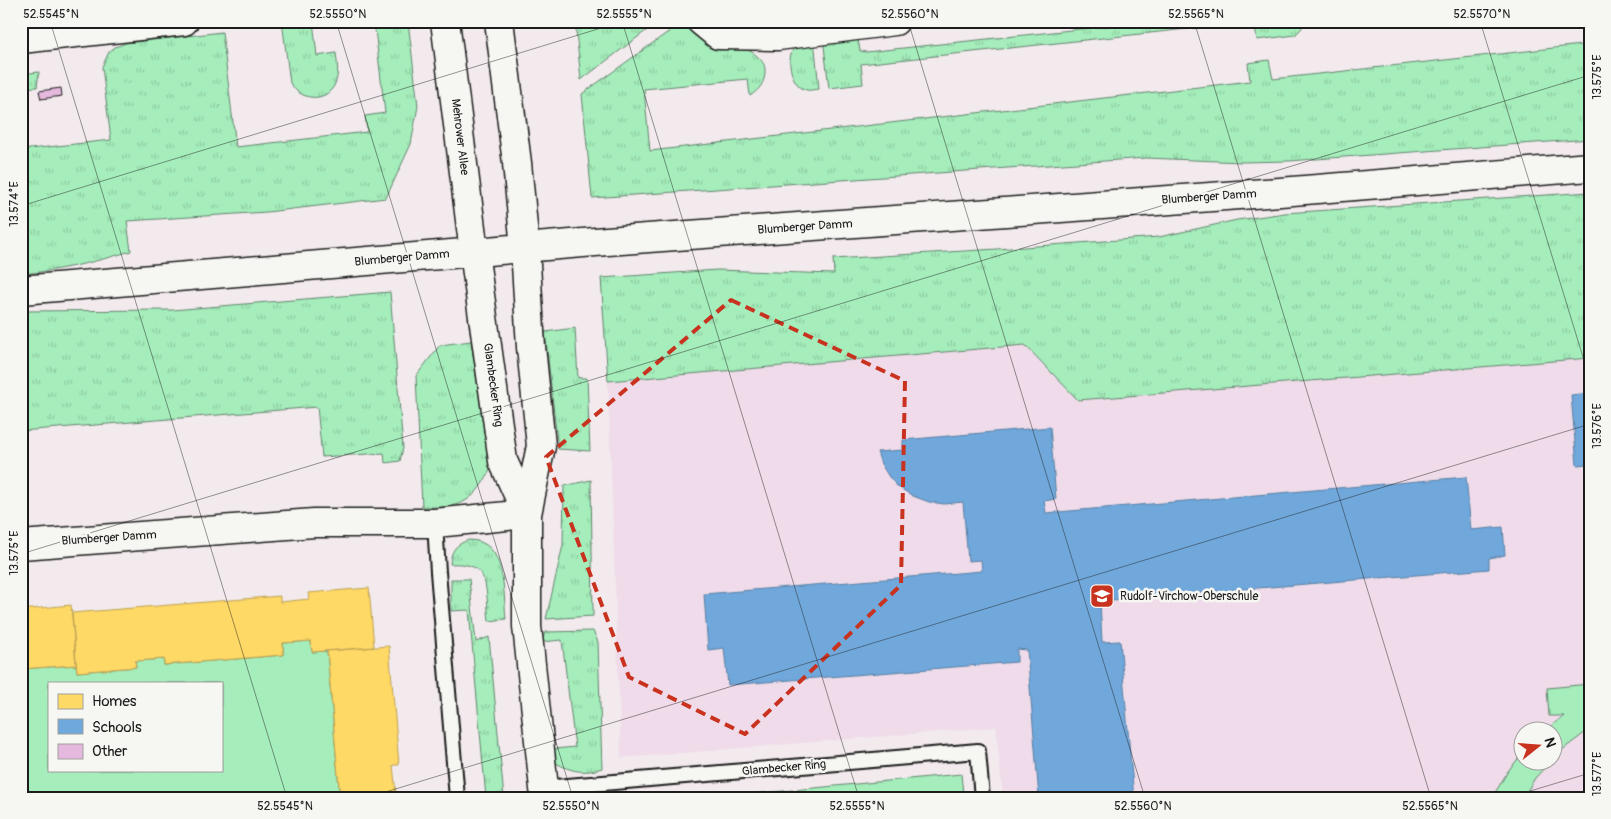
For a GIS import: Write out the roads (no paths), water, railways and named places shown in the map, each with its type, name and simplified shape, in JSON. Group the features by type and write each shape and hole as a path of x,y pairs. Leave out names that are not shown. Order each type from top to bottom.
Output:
{"main road":[{"path":"21,39 184,21"},
{"name":"Mehrower Allee","path":"446,21 474,252"},
{"path":"500,21 525,248"},
{"path":"701,21 718,35 778,36 895,21"},
{"name":"Blumberger Damm","path":"21,290 525,248 1590,168"},
{"name":"Glambecker Ring","path":"525,248 531,347 541,446 527,514 527,626 544,793"},
{"name":"Glambecker Ring","path":"474,252 503,461 527,514"},
{"name":"Blumberger Damm","path":"21,545 314,523 435,523 527,514"}],"lane":[{"path":"435,523 457,798"},
{"name":"Glambecker Ring","path":"544,793 978,751 982,798"}],"place":[{"name":"Rudolf-Virchow-Oberschule","path":"1102,596"}]}
